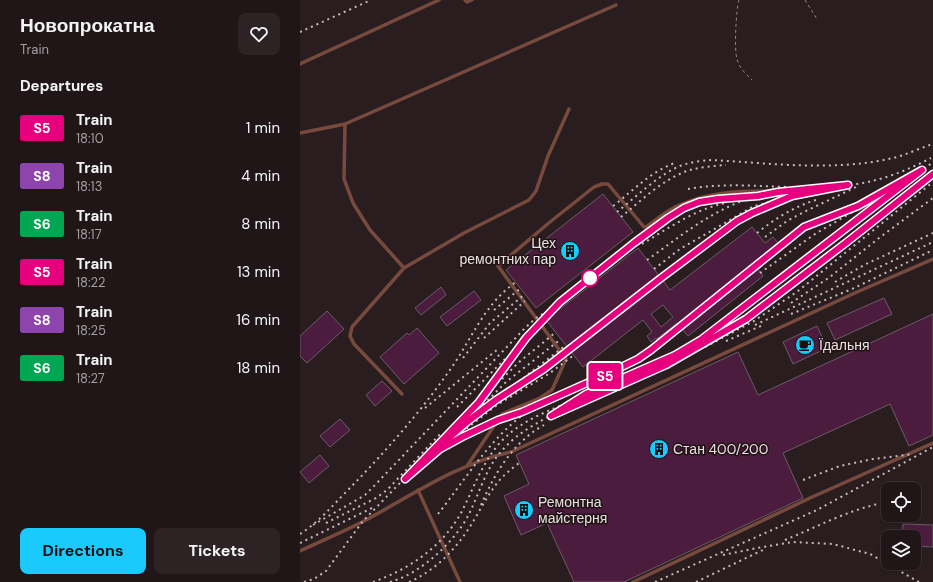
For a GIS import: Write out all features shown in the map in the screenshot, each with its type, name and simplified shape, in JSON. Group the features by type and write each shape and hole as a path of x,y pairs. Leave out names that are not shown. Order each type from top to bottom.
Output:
{"lane":[{"path":"300,64 439,0"},
{"path":"464,0 467,2 472,0"},
{"path":"300,133 345,124 616,5"},
{"path":"402,394 354,344 350,336 352,327 404,268 464,233 529,200 536,191 548,156 569,109"},
{"path":"345,124 344,179 353,203 370,230 404,268"},
{"path":"466,467 502,414 540,398 552,390 566,359 498,266 594,187 602,184 608,184 644,227 679,205 698,198 720,193 768,191"},
{"path":"300,551 364,521 418,490 466,467 498,455 511,452 933,259"},
{"path":"634,582 810,498 933,443"},
{"path":"418,490 460,582"}],"path":[{"path":"739,0 736,26 737,59 743,72 752,80"},
{"path":"805,0 817,19"}],"building":[{"name":"Цех ремонтних пар","path":"603,194 633,232 536,308 506,270"},
{"path":"752,227 765,243 773,237 778,243 753,263 763,276 688,336 677,323 651,342 647,336 652,332 643,320 583,367 546,320 638,248 670,290","holes":["663,305 673,317 661,327 651,314"]},
{"path":"441,287 446,295 421,315 415,308"},
{"path":"474,291 481,300 447,326 440,317"},
{"path":"884,298 892,314 835,340 827,323"},
{"path":"327,311 344,329 307,363 300,356 300,336"},
{"name":"Стан 400/200","path":"933,314 933,435 909,446 890,404 783,453 803,498 624,582 574,582 547,523 521,535 504,496 529,484 516,455 738,352 758,395"},
{"name":"Їдальня","path":"817,326 827,348 793,364 783,342"},
{"path":"417,328 439,353 404,384 380,357 407,333 409,335"},
{"path":"382,381 392,391 375,406 366,395"},
{"path":"340,419 350,430 330,447 320,436"},
{"path":"320,455 329,466 309,483 300,472"},
{"path":"903,524 933,525 933,547 921,546 921,530 903,530"}],"railway":[{"path":"300,32 371,0"},
{"path":"617,212 664,175 680,166 692,163 711,160 825,166 848,165 893,158 933,144"},
{"path":"647,260 698,224 739,202 754,197 779,192 844,186 876,180 913,167 931,158"},
{"path":"613,206 643,181 667,166 677,162"},
{"path":"674,355 702,339 933,162"},
{"path":"621,217 671,178 690,170 726,165"},
{"path":"739,322 781,293 933,174"},
{"path":"390,582 413,572 436,556 446,546 463,525 494,461 510,442 522,433 548,417 707,346 754,321 798,291 933,182"},
{"path":"688,189 725,185 788,187"},
{"path":"755,266 804,227 858,206 895,185"},
{"path":"765,237 787,221 856,187"},
{"path":"654,269 680,249 754,206 799,195"},
{"path":"304,582 314,579 326,571 363,521 479,402 526,338 560,302 634,243 684,208 699,202 718,199 757,197"},
{"path":"791,303 830,277 933,198"},
{"path":"757,233 786,213 819,199"},
{"path":"642,244 693,214 726,203"},
{"path":"760,273 815,234 854,211"},
{"path":"661,278 738,220"},
{"path":"835,282 866,264 933,233"},
{"path":"755,325 933,242"},
{"path":"791,314 852,289 933,250"},
{"path":"300,534 320,519 405,428 432,395 456,361 489,308 516,282"},
{"path":"494,310 521,288"},
{"path":"463,358 490,323 525,294"},
{"path":"484,338 525,301"},
{"path":"313,525 365,495 525,328 536,318 546,312"},
{"path":"726,341 761,326"},
{"path":"440,449 498,420 522,412 638,359 680,327"},
{"path":"502,379 518,363 556,332"},
{"path":"479,409 506,382 561,339"},
{"path":"495,400 566,345"},
{"path":"425,408 498,349"},
{"path":"457,436 497,405 550,373 574,355"},
{"path":"457,407 506,358"},
{"path":"373,582 387,577 413,563 447,534 463,509 492,452 498,445 519,426 562,405"},
{"path":"438,514 499,436 524,414"},
{"path":"481,505 492,482 506,460 523,441 544,425"},
{"path":"326,523 376,498 387,490 442,432"},
{"path":"655,582 817,510 933,447"},
{"path":"803,480 840,466 873,459 913,454"},
{"path":"409,582 428,572 452,551 465,534 498,482 506,473 519,463"},
{"path":"785,540 862,508 881,504"},
{"path":"300,543 374,507"},
{"path":"723,555 793,542 833,544 870,554 919,582"},
{"path":"696,582 765,549"}],"train":[{"name":"S5","path":"435,450 467,422 496,400 535,376 737,221 792,196 848,185 778,192 758,196 718,199 699,202 684,208 634,243 560,302 526,338 479,402 405,479 440,449 472,432 498,420 522,412 638,359 804,227 858,206 922,170 763,294 702,339 675,355 586,394 551,416 666,365 746,319 933,174"}],"place":[{"name":"Цех ремонтних пар","path":"570,251"},
{"name":"Їдальня","path":"805,345"},
{"name":"Стан 400/200","path":"659,449"},
{"name":"Ремонтна майстерня","path":"524,510"}]}
